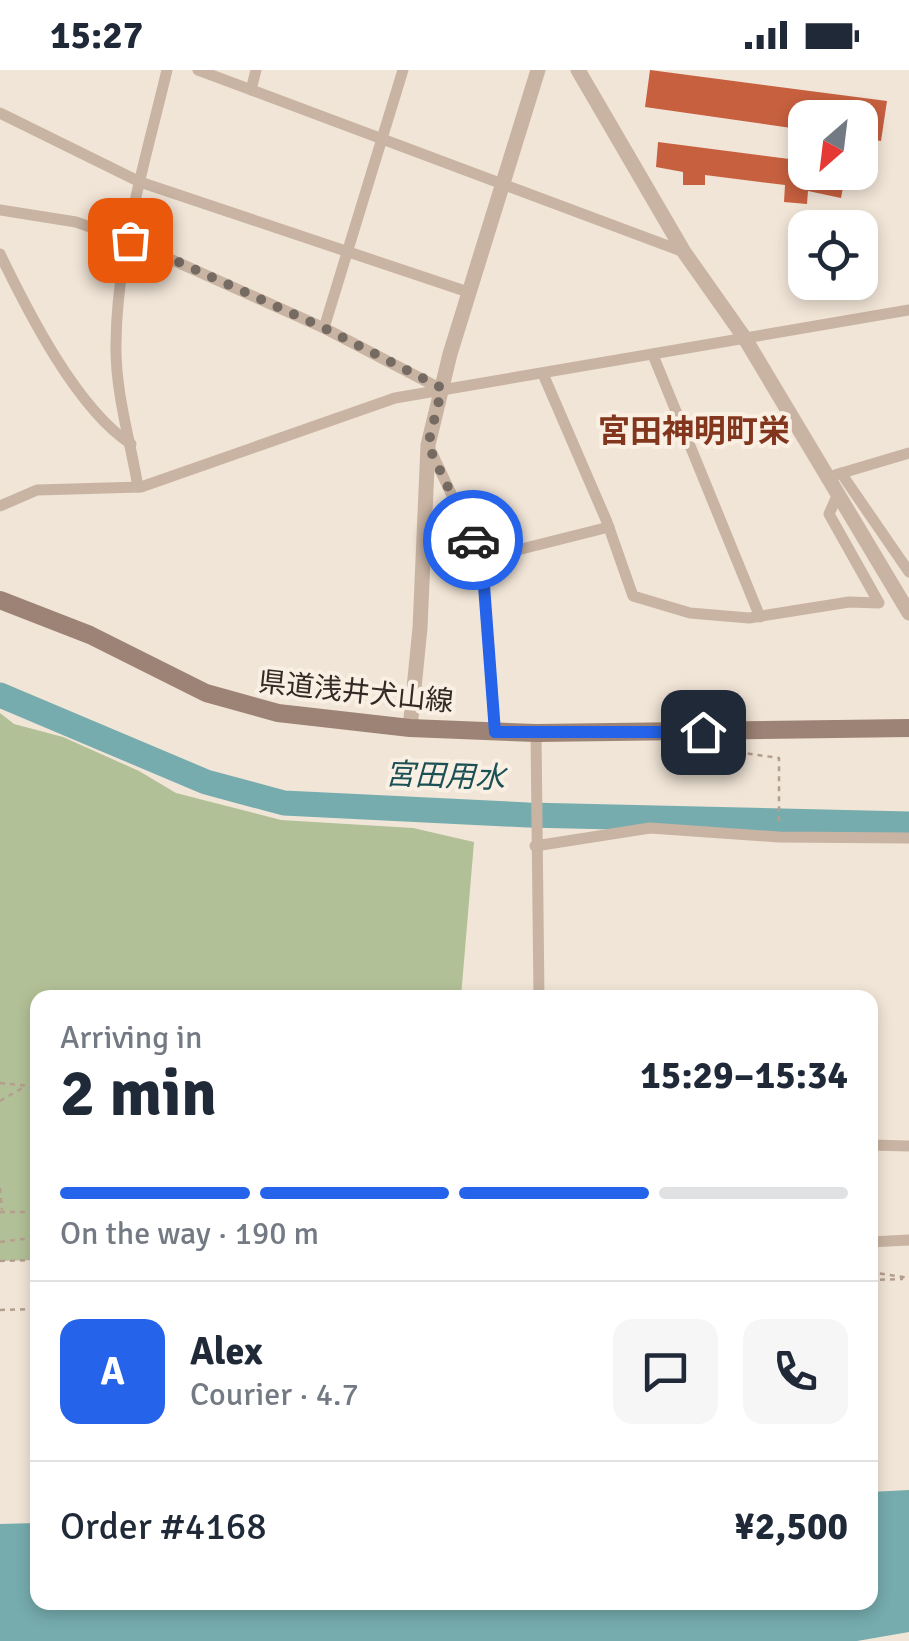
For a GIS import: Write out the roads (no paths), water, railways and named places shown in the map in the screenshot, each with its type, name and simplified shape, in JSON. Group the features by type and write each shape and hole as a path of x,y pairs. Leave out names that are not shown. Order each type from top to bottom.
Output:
{"main road":[{"name":"県道浅井犬山線","path":"0,600 90,635 238,705 410,728 495,732 909,728"}],"street":[{"path":"138,488 117,380 116,340 140,182 167,70"},
{"path":"198,70 684,252"},
{"path":"251,90 256,70"},
{"path":"324,328 403,70"},
{"path":"410,728 420,628 428,445 468,292 538,70"},
{"path":"578,70 684,252 834,476 909,572"},
{"path":"0,112 140,182 468,292"},
{"path":"0,210 76,222 130,240 324,328 442,388"},
{"path":"0,254 58,358 110,431 131,444"},
{"path":"0,506 38,490 138,488 365,406 442,388 652,356 909,308"},
{"path":"652,356 760,617"},
{"path":"543,374 609,527 633,596 690,613 760,617 850,602 879,603 829,514 837,496"},
{"path":"428,445 482,559 495,732"},
{"path":"834,476 909,453"},
{"path":"834,476 837,496 909,614"},
{"path":"482,559 609,527"},
{"path":"536,733 540,990"},
{"path":"535,846 650,828 779,837 909,838"},
{"path":"878,1145 909,1146"},
{"path":"878,1242 909,1240"}],"water":[{"path":"909,1490 909,1632 857,1641 0,1641 0,1524 30,1523 30,1610 878,1610 878,1492"}],"waterway":[{"name":"宮田用水","path":"0,695 206,782 284,803 528,815 909,824"}],"district":[{"name":"宮田神明町栄","path":"694,431"}]}
